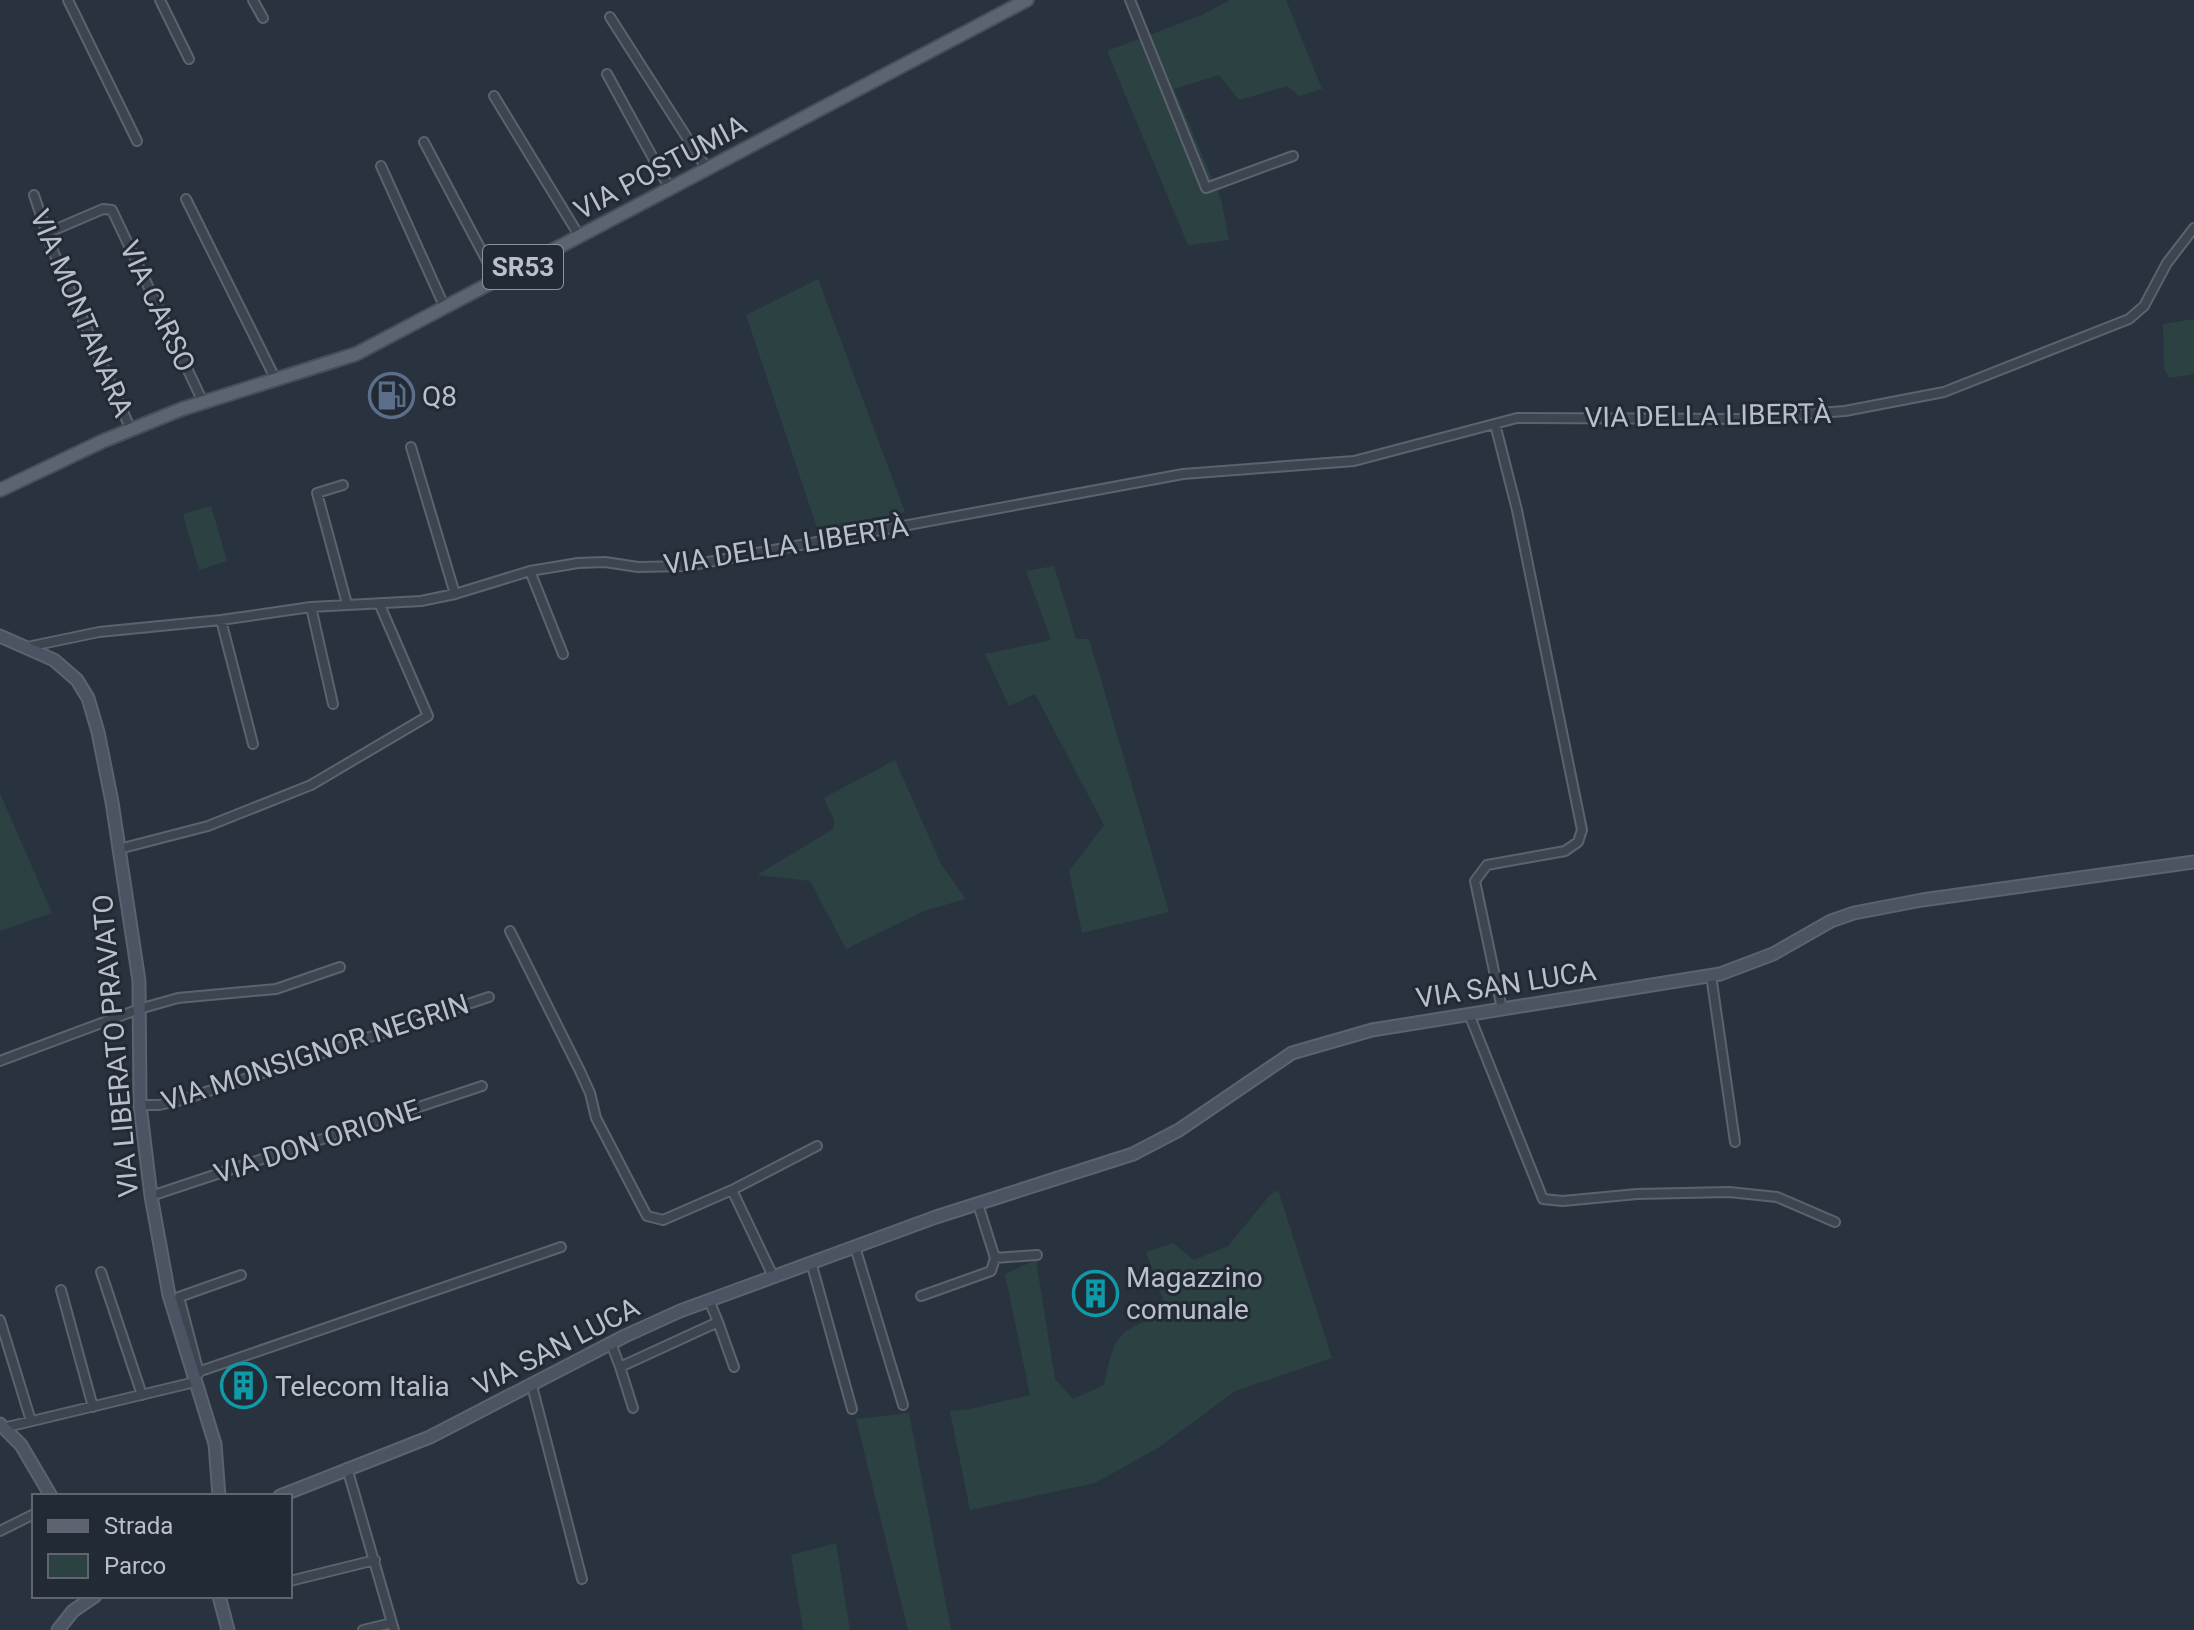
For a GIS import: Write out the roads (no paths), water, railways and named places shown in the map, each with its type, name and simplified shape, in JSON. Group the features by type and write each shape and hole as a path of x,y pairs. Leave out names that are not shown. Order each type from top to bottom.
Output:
{"main road":[{"name":"VIA POSTUMIA","path":"0,490 131,430 203,402 356,354 1027,0"}],"street":[{"path":"68,0 137,141"},
{"path":"160,0 189,59"},
{"path":"253,0 263,18"},
{"path":"1130,0 1206,188 1293,156"},
{"path":"610,17 707,169"},
{"path":"607,74 670,189"},
{"path":"494,96 580,237"},
{"path":"424,142 497,280"},
{"path":"381,166 445,308"},
{"name":"VIA MONTANARA","path":"34,195 47,233 131,430"},
{"path":"186,199 276,380"},
{"name":"VIA CARSO","path":"47,233 103,209 112,210 203,402"},
{"name":"VIA DELLA LIBERTÀ","path":"27,647 99,632 311,607 421,601 530,571 578,563 687,566 1183,474 1354,461 1517,418 1740,419 1845,411 1944,392 2129,319 2144,306 2167,263 2194,228"},
{"path":"1495,424 1520,525 1582,830 1578,842 1565,851 1487,865 1475,881 1502,1009"},
{"path":"411,447 455,594"},
{"path":"343,485 317,493 347,604"},
{"path":"530,571 563,654"},
{"path":"119,849 208,826 311,785 428,716 379,603"},
{"path":"311,607 333,704"},
{"path":"221,620 253,744"},
{"name":"VIA LIBERATO PRAVATO","path":"0,636 54,660 77,680 88,698 98,732 139,981 140,1105 151,1196 169,1295 215,1444 219,1494"},
{"name":"VIA SAN LUCA","path":"285,1494 430,1437 611,1343 709,1300 1157,1144 1292,1053 1372,1030 1711,975 1773,954 1831,921 1854,913 1922,900 2194,862"},
{"path":"510,931 580,1071 596,1118 647,1216 663,1220 732,1190 817,1146"},
{"path":"0,1061 139,1009 178,998 276,989 340,967"},
{"path":"1711,975 1735,1142"},
{"name":"VIA MONSIGNOR NEGRIN","path":"140,1105 182,1100 489,997"},
{"path":"1469,1014 1543,1199 1563,1201 1637,1194 1729,1192 1777,1197 1835,1222"},
{"name":"VIA DON ORIONE","path":"151,1196 482,1086"},
{"path":"732,1190 773,1276"},
{"path":"921,1296 991,1271 995,1258 978,1204"},
{"path":"2,1426 142,1395 561,1247"},
{"path":"855,1247 903,1405"},
{"path":"995,1258 1037,1255"},
{"path":"811,1262 852,1409"},
{"path":"101,1272 142,1395"},
{"path":"195,1376 179,1297 241,1275"},
{"path":"61,1290 93,1407"},
{"path":"709,1300 734,1367"},
{"path":"0,1320 31,1421"},
{"path":"620,1367 718,1322"},
{"path":"611,1343 633,1408"},
{"path":"532,1386 582,1579"},
{"path":"2,1426 21,1445 50,1494"},
{"path":"347,1468 393,1626 363,1630"},
{"path":"0,1531 32,1515"},
{"path":"292,1581 375,1560"},
{"path":"58,1630 73,1611 92,1598"},
{"path":"222,1598 228,1630"}],"place":[{"name":"Q8","path":"391,396"},
{"name":"Magazzino comunale","path":"1095,1293"},
{"name":"Telecom Italia","path":"244,1386"}]}
